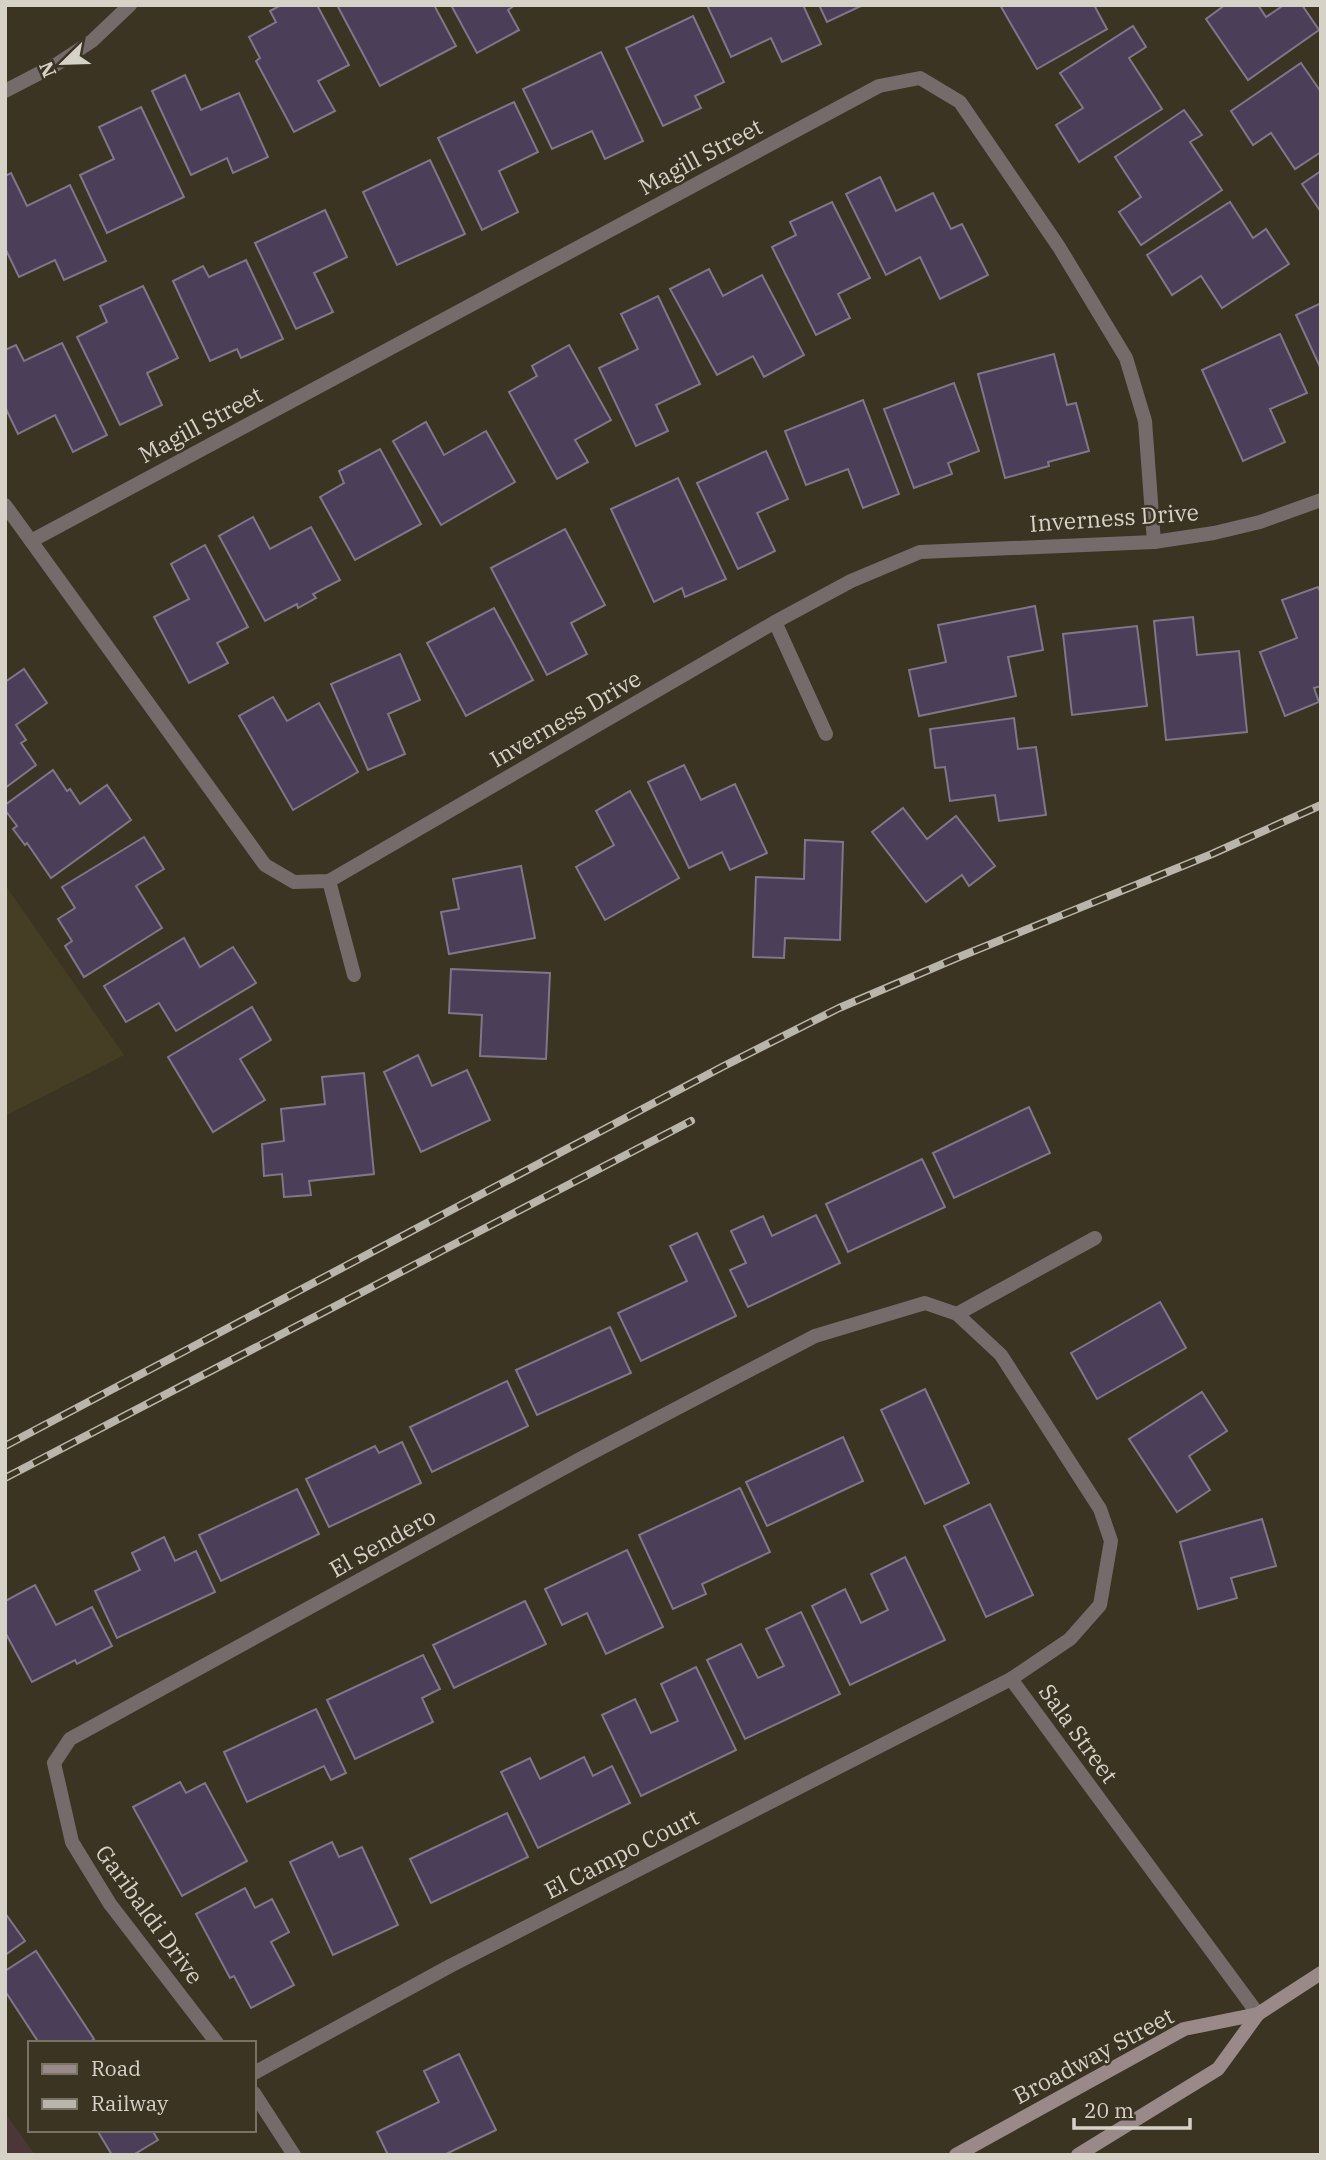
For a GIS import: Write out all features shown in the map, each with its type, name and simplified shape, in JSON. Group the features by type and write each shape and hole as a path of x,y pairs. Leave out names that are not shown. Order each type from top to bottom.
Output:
{"main road":[{"name":"Broadway Street","path":"1078,2155 1218,2069 1258,2014 1321,1973"},
{"name":"Broadway Street","path":"956,2155 1184,2029 1258,2014"}],"street":[{"path":"5,91 57,64 92,41 130,5"},
{"name":"Magill Street","path":"31,541 879,86 920,78 960,102 1059,247 1126,358 1145,421 1154,542"},
{"name":"Inverness Drive","path":"5,505 265,865 294,882 329,881 775,622 851,581 920,552 1154,542 1214,533 1260,522 1321,500"},
{"path":"775,622 825,734"},
{"path":"329,881 354,975"},
{"path":"957,1314 1096,1238"},
{"name":"Sala Street","path":"743,1374 815,1336 925,1303 957,1314 1001,1355 1100,1509 1111,1541 1100,1605 1070,1639 1011,1679 1258,2014"},
{"name":"El Sendero","path":"54,1763 70,1739 582,1458 743,1374"},
{"name":"El Campo Court","path":"256,2072 450,1966 1011,1679"},
{"name":"Garibaldi Drive","path":"54,1763 72,1842 110,1904 214,2041"},
{"path":"256,2097 294,2155"}],"shaded area":[{"path":"5,885 124,1055 5,1116"},
{"path":"5,2113 35,2155 5,2155"}],"building":[{"path":"281,5 317,5 349,65 318,81 335,111 294,132 256,61 260,58 249,37 276,22 270,11"},
{"path":"337,5 434,5 456,46 380,86"},
{"path":"451,5 515,5 508,10 519,30 477,53"},
{"path":"707,5 803,5 821,44 782,62 771,38 731,57"},
{"path":"819,5 863,5 827,22"},
{"path":"1000,5 1094,5 1107,29 1037,69"},
{"path":"1225,5 1258,5 1266,17 1284,5 1302,5 1319,30 1248,80 1206,19"},
{"path":"693,16 724,82 695,96 701,108 663,126 626,48"},
{"path":"1133,26 1146,47 1129,58 1162,109 1079,162 1056,125 1083,108 1060,73"},
{"path":"601,52 643,141 605,159 592,131 552,149 523,89"},
{"path":"1301,63 1321,92 1321,152 1295,169 1271,133 1253,145 1231,111"},
{"path":"185,75 201,110 239,93 268,157 233,173 227,158 191,175 152,91"},
{"path":"514,102 538,152 499,171 518,212 482,230 438,138"},
{"path":"141,107 184,197 107,233 80,175 114,159 99,127"},
{"path":"1184,110 1202,135 1190,142 1222,190 1141,245 1119,212 1141,197 1115,157"},
{"path":"430,160 465,234 397,265 363,192"},
{"path":"1321,171 1321,212 1302,184"},
{"path":"11,173 27,206 70,185 106,261 64,280 55,260 19,277 5,248 5,176"},
{"path":"880,177 896,211 933,193 951,229 962,224 988,275 940,299 920,257 886,275 846,194"},
{"path":"832,202 870,278 838,294 850,318 816,335 772,247 796,235 790,222"},
{"path":"1230,202 1253,238 1266,229 1289,264 1222,308 1201,276 1172,295 1147,255"},
{"path":"325,210 347,257 314,273 333,312 296,329 255,243"},
{"path":"246,260 283,339 241,358 237,349 210,361 173,281 203,266 209,277"},
{"path":"709,269 723,296 762,275 804,355 764,377 753,356 717,375 670,289"},
{"path":"143,286 178,358 147,373 162,405 120,425 77,337 107,322 100,306"},
{"path":"658,296 700,384 656,405 668,431 636,446 599,368 638,349 621,314"},
{"path":"1321,303 1321,369 1296,315"},
{"path":"1280,334 1307,393 1270,409 1285,442 1243,461 1202,370"},
{"path":"62,343 107,435 73,452 55,415 18,434 5,407 5,350 16,345 24,361"},
{"path":"569,345 611,420 575,440 588,462 557,479 509,392 537,376 532,366"},
{"path":"1054,354 1067,405 1076,403 1089,451 1005,478 978,374"},
{"path":"954,383 979,451 948,463 952,474 914,488 884,409"},
{"path":"863,400 899,494 863,508 848,469 806,485 785,431"},
{"path":"426,422 444,455 486,431 515,482 441,525 393,441"},
{"path":"380,449 421,524 355,560 320,497 344,483 339,471"},
{"path":"766,451 788,499 757,513 775,551 738,569 697,483"},
{"path":"678,478 726,579 685,597 682,588 654,602 611,509"},
{"path":"253,517 270,549 311,527 340,580 313,594 316,598 298,608 297,604 265,621 219,536"},
{"path":"565,529 605,605 571,623 587,654 547,675 491,568"},
{"path":"205,545 248,627 217,643 228,663 189,683 154,617 189,599 171,564"},
{"path":"1318,587 1321,593 1321,686 1314,688 1319,702 1285,716 1260,652 1297,638 1282,600"},
{"path":"1035,606 1043,650 1008,657 1016,696 919,716 909,670 946,662 938,625"},
{"path":"494,608 533,680 466,716 427,643"},
{"path":"1193,617 1197,655 1239,651 1247,732 1166,740 1154,621"},
{"path":"1137,626 1147,706 1072,715 1063,634"},
{"path":"400,654 420,700 388,714 405,754 368,770 331,684"},
{"path":"24,669 47,703 16,725 26,740 21,743 36,765 5,788 5,682"},
{"path":"273,697 287,721 319,703 358,772 293,810 239,716"},
{"path":"1014,718 1018,749 1036,747 1046,815 999,821 995,795 950,801 945,767 935,768 930,729"},
{"path":"684,765 701,800 735,784 767,853 730,870 722,852 689,868 648,782"},
{"path":"53,770 80,804 107,785 131,820 51,878 27,843 25,845 13,829 17,826 5,810 5,805"},
{"path":"630,791 679,878 605,920 576,867 614,845 596,811"},
{"path":"903,808 927,839 956,816 995,866 969,886 962,875 926,902 872,832"},
{"path":"144,837 164,869 136,886 162,928 84,977 65,946 72,941 58,919 75,908 62,887"},
{"path":"805,840 843,842 840,940 785,938 784,958 753,957 756,877 804,879"},
{"path":"521,866 535,938 449,954 441,912 459,909 453,879"},
{"path":"184,938 200,967 233,947 256,983 176,1031 159,1003 126,1022 104,986"},
{"path":"451,969 550,973 546,1059 480,1056 482,1015 449,1013"},
{"path":"252,1007 271,1040 240,1059 265,1100 213,1132 168,1057"},
{"path":"418,1055 432,1086 467,1070 490,1120 421,1152 384,1072"},
{"path":"364,1073 374,1174 309,1181 311,1195 284,1197 282,1174 264,1176 262,1144 284,1141 281,1109 325,1104 322,1077"},
{"path":"1029,1107 1050,1153 954,1198 933,1153"},
{"path":"922,1159 945,1207 848,1252 826,1204"},
{"path":"816,1215 840,1263 748,1307 730,1270 746,1263 731,1231 763,1216 772,1236"},
{"path":"697,1233 736,1316 641,1361 618,1313 687,1281 670,1246"},
{"path":"1160,1302 1186,1348 1097,1399 1071,1353"},
{"path":"610,1327 631,1373 537,1415 516,1370"},
{"path":"507,1381 528,1426 432,1472 410,1427"},
{"path":"925,1389 969,1483 925,1504 881,1410"},
{"path":"1202,1392 1227,1431 1189,1456 1210,1490 1177,1512 1129,1439"},
{"path":"843,1437 863,1481 767,1526 746,1482"},
{"path":"402,1442 421,1483 329,1527 306,1479 375,1446 379,1453"},
{"path":"740,1488 770,1552 702,1584 706,1594 673,1609 639,1535"},
{"path":"297,1489 319,1534 221,1581 199,1535"},
{"path":"990,1504 1033,1595 986,1617 944,1526"},
{"path":"1262,1519 1276,1566 1231,1578 1237,1598 1198,1609 1180,1542"},
{"path":"164,1537 175,1561 196,1551 215,1592 117,1638 95,1591 140,1570 132,1553"},
{"path":"627,1550 663,1627 606,1654 587,1613 562,1625 545,1589"},
{"path":"905,1557 945,1640 850,1685 812,1606 845,1589 861,1623 888,1610 871,1574"},
{"path":"35,1585 56,1625 92,1607 112,1646 77,1664 75,1660 32,1682 5,1632 5,1601"},
{"path":"525,1601 546,1644 454,1688 433,1645"},
{"path":"801,1612 840,1694 745,1739 707,1660 741,1644 758,1678 784,1666 766,1629"},
{"path":"423,1655 440,1689 422,1698 433,1722 355,1759 327,1700"},
{"path":"696,1667 736,1750 641,1796 602,1715 635,1699 651,1733 678,1721 661,1684"},
{"path":"316,1709 346,1773 331,1780 324,1766 247,1802 224,1752"},
{"path":"584,1757 593,1776 612,1766 630,1803 538,1848 501,1772 530,1758 540,1779"},
{"path":"180,1782 186,1793 205,1783 247,1861 182,1896 133,1807"},
{"path":"507,1813 528,1857 431,1903 410,1859"},
{"path":"332,1842 339,1857 362,1847 398,1925 333,1955 290,1862"},
{"path":"245,1888 255,1908 272,1899 289,1932 271,1942 294,1985 251,2008 234,1976 230,1978 196,1914"},
{"path":"5,1913 25,1941 5,1955"},
{"path":"36,1951 94,2039 38,2041 5,1991 5,1971"},
{"path":"459,2054 496,2130 444,2155 388,2155 377,2132 439,2102 424,2071"},
{"path":"98,2132 153,2132 158,2140 133,2155 112,2155"}],"railway":[{"path":"5,1446 722,1067 839,1008 1212,854 1321,805"},
{"path":"5,1478 691,1121"}]}
